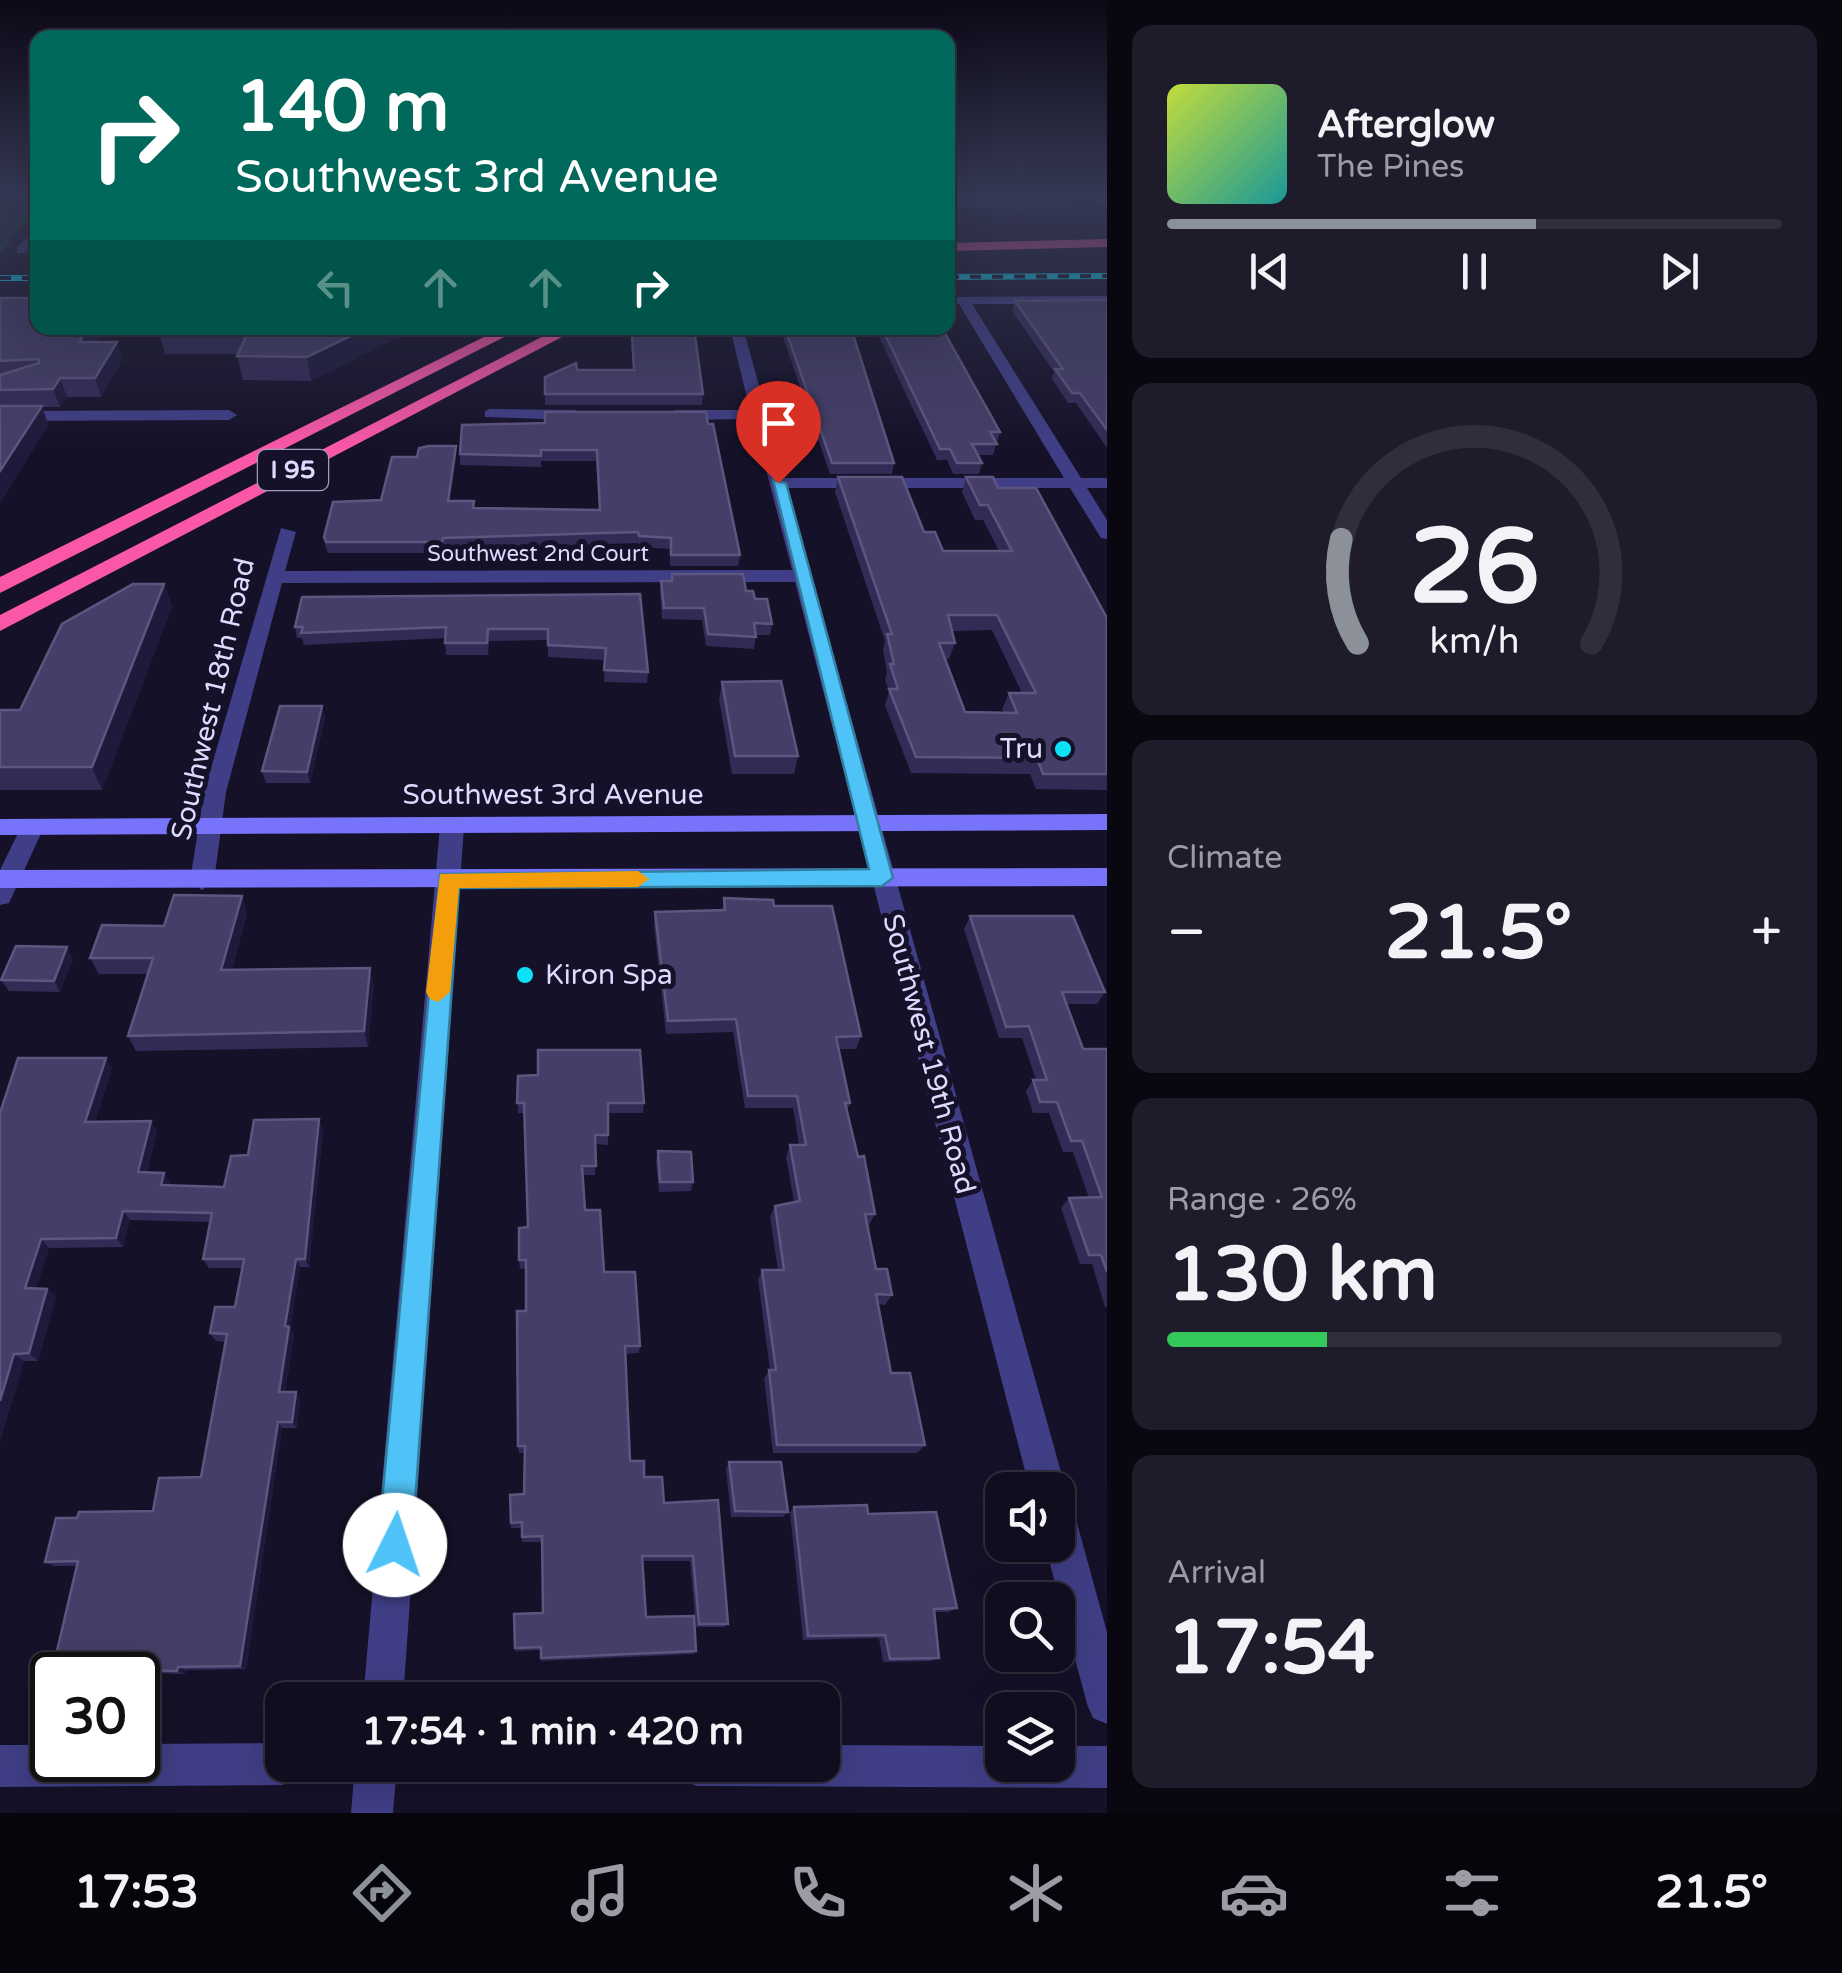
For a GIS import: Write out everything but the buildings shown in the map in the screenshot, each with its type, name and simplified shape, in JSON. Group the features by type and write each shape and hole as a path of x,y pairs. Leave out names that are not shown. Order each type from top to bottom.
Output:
{"highway":[{"name":"I 95","path":"0,586 500,335"},
{"name":"I 95","path":"0,624 556,335"}],"main road":[{"name":"Southwest 3rd Avenue","path":"0,827 1107,822"},
{"path":"3,884 1107,877"}],"street":[{"path":"955,300 1107,300"},
{"path":"955,300 1107,534"},
{"name":"Southwest 19th Road","path":"738,335 1043,1472"},
{"path":"490,414 598,415"},
{"path":"652,415 761,414"},
{"path":"0,416 228,415"},
{"path":"778,483 1107,482"},
{"name":"Southwest 18th Road","path":"202,881 216,792 286,532"},
{"name":"Southwest 2nd Court","path":"273,577 803,576"},
{"path":"384,1682 452,826"},
{"path":"3,884 32,827"},
{"path":"1069,1562 1107,1704"},
{"path":"0,1766 265,1764"},
{"path":"840,1766 1107,1767"},
{"path":"372,1813 375,1782"}],"slow traffic":[{"path":"438,992 448,880 638,879"}],"place":[{"name":"Tru","path":"1063,749"},
{"name":"Kiron Spa","path":"525,975"}],"route":[{"path":"395,1545 448,880 882,878 778,483"}]}
